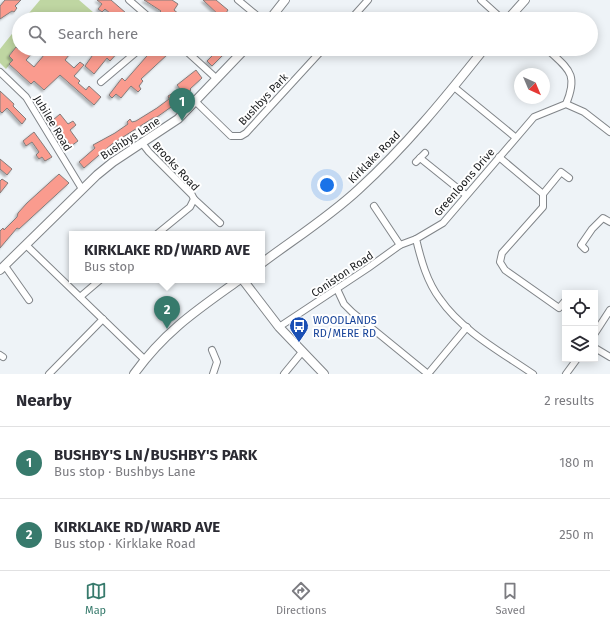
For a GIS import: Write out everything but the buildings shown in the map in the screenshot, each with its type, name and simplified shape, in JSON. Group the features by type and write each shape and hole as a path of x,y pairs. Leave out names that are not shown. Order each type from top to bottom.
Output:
{"street":[{"path":"129,0 143,12"},
{"path":"238,0 253,12"},
{"path":"276,12 285,0"},
{"path":"357,12 368,0"},
{"path":"481,0 494,12"},
{"path":"514,12 525,0"},
{"path":"101,82 132,56"},
{"path":"192,56 217,79"},
{"name":"Bushbys Lane","path":"1,269 113,162 178,120 238,56"},
{"name":"Bushbys Park","path":"195,101 231,136 241,136 246,133 317,56"},
{"name":"Kirklake Road","path":"265,261 358,190 407,140 454,87 478,56"},
{"path":"555,56 568,68 573,84 566,104 584,112 609,128"},
{"name":"Jubilee Road","path":"0,72 26,98 82,190"},
{"path":"454,87 515,137"},
{"name":"Greenloons Drive","path":"416,240 443,223 534,116 566,104"},
{"name":"Brooks Road","path":"142,143 149,152 191,193 194,199 190,207 161,231"},
{"path":"420,157 466,195"},
{"path":"499,157 543,194"},
{"path":"562,305 560,308 506,270 500,262 502,253 543,206 543,194 561,172 569,178"},
{"path":"194,199 220,222"},
{"path":"374,206 400,245"},
{"path":"585,249 581,245 592,229 603,218 610,222"},
{"path":"416,240 422,260 434,290 440,300 467,328 533,374"},
{"name":"Coniston Road","path":"279,327 337,290 400,245 416,240"},
{"path":"26,245 144,360"},
{"path":"1,269 29,300"},
{"path":"80,297 96,283"},
{"path":"134,374 166,335 186,318 235,283"},
{"path":"245,283 279,327 324,374"},
{"path":"337,290 344,304 352,312 428,374 467,328"},
{"path":"598,328 610,310"},
{"path":"49,374 103,319"},
{"path":"212,350 217,362 213,374"},
{"path":"598,350 610,357"},
{"path":"284,374 302,352"},
{"path":"566,374 575,362"}],"green space":[{"path":"40,0 79,0 93,12 30,12"},
{"path":"12,34 12,52 9,56 13,60 6,69 0,63 0,49"}],"place":[{"name":"BUSHBY'S LN/BUSHBY'S PARK","path":"182,121"},
{"name":"KIRKLAKE RD/WARD AVE","path":"167,329"},
{"name":"WOODLANDS RD/MERE RD","path":"299,343"}]}
